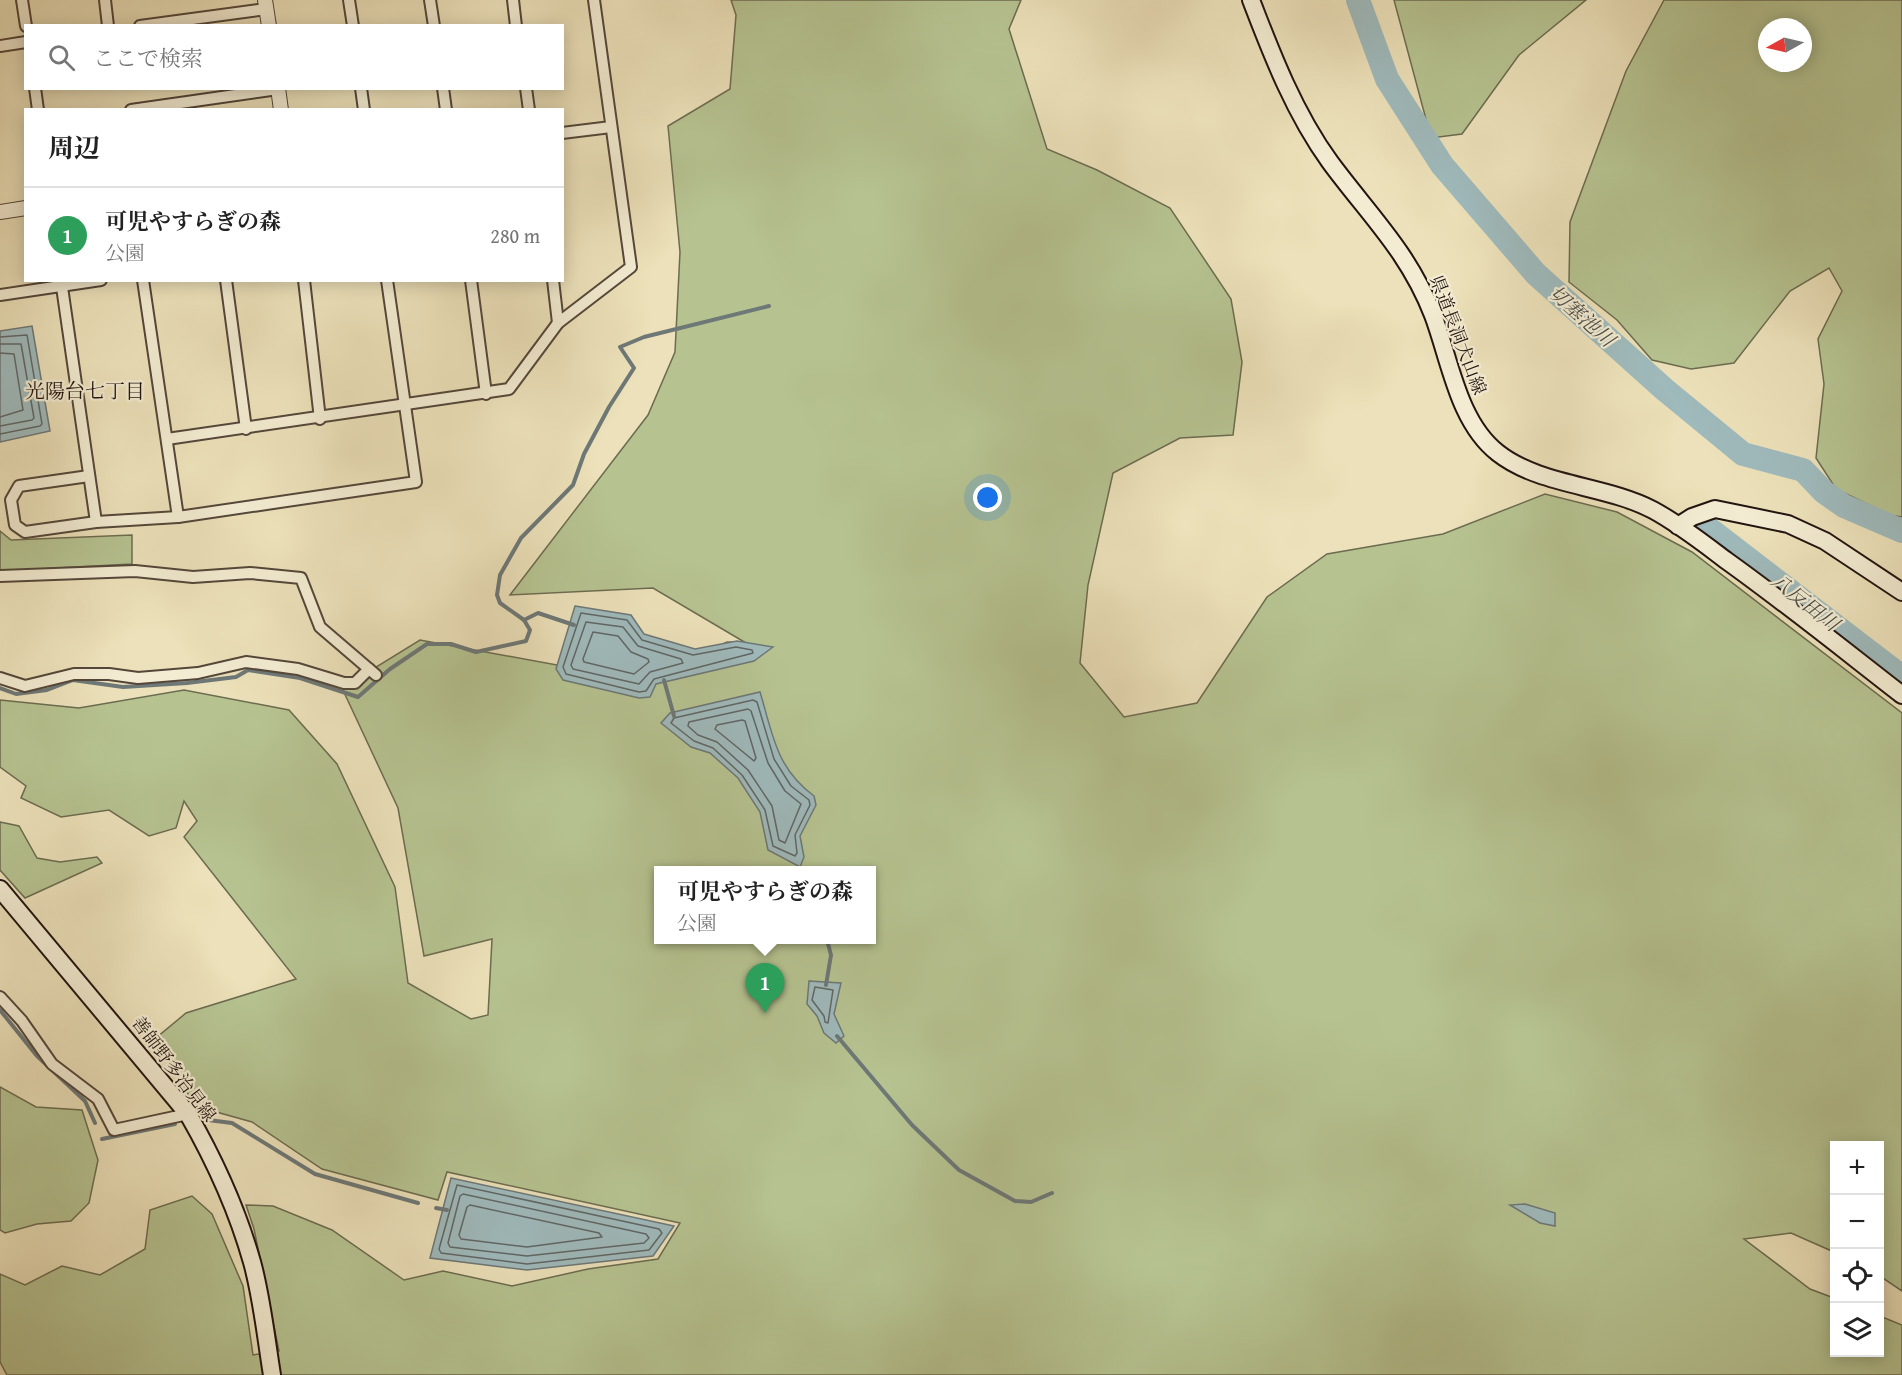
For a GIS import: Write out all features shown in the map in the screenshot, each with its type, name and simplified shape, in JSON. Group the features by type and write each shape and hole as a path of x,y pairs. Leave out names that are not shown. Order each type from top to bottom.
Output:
{"main road":[{"name":"県道長洞犬山線","path":"1251,0 1297,107 1312,135 1329,161 1399,248 1417,279 1433,315 1467,412 1488,443 1498,453 1527,469 1617,495 1648,508 1678,526 1754,580 1902,695"},
{"path":"1678,526 1692,517 1715,509 1788,525 1825,541 1902,592"},
{"name":"善師野多治見線","path":"0,888 188,1114 212,1156 235,1208 253,1264 272,1375"}],"street":[{"path":"22,0 26,24"},
{"path":"105,0 108,24"},
{"path":"349,0 352,24"},
{"path":"430,0 434,24"},
{"path":"513,0 516,24"},
{"path":"167,440 509,390 558,322 631,267 594,0"},
{"path":"152,24 266,5 269,24"},
{"path":"0,46 24,42"},
{"path":"35,90 38,108"},
{"path":"145,108 271,90"},
{"path":"278,90 281,108"},
{"path":"361,90 364,108"},
{"path":"443,90 446,108"},
{"path":"526,90 529,108"},
{"path":"564,133 611,127"},
{"path":"0,212 24,208"},
{"path":"0,295 90,282"},
{"path":"143,282 178,517"},
{"path":"226,282 246,429"},
{"path":"304,282 320,419"},
{"path":"88,476 19,486 11,500 15,525 25,532 96,522 178,517 416,482 387,282"},
{"path":"471,282 486,394"},
{"path":"553,282 558,322"},
{"path":"62,287 96,522"},
{"path":"0,576 135,571 193,577 250,573 301,578 320,627 372,672 355,683 344,683 298,669 246,662 198,673 150,677 74,674 25,686 0,678"},
{"path":"0,997 22,1021 52,1064 98,1099 114,1130 188,1114"}],"green space":[{"path":"731,0 1021,0 1009,29 1047,149 1097,170 1170,208 1231,299 1242,362 1233,435 1180,438 1113,473 1088,585 1080,663 1124,717 1197,703 1267,597 1327,554 1443,534 1545,494 1617,512 1692,552 1902,713 1902,1291 1884,1279 1884,1141 1830,1141 1830,1250 1791,1233 1744,1239 1810,1289 1830,1296 1830,1357 1884,1357 1884,1318 1902,1325 1902,1375 7,1375 0,1362 0,1274 25,1285 62,1266 100,1275 145,1249 150,1210 192,1196 212,1214 243,1286 253,1355 279,1351 254,1229 246,1205 273,1206 332,1230 404,1280 443,1271 512,1286 588,1269 658,1259 680,1223 447,1172 438,1200 322,1169 252,1122 195,1106 156,1038 186,1013 296,979 184,837 197,821 184,801 176,828 149,836 109,810 61,817 21,798 26,786 0,767 0,700 79,708 184,690 289,710 337,764 395,887 408,983 471,1019 488,1015 492,939 424,956 398,808 342,688 420,640 644,681 727,642 746,643 653,588 510,595 648,415 675,352 680,252 668,126 730,89 736,15"},
{"path":"1394,0 1586,0 1519,55 1462,134 1431,138"},
{"path":"1664,0 1902,0 1902,517 1890,515 1836,489 1816,458 1824,384 1818,339 1842,291 1829,268 1790,291 1734,363 1691,369 1652,360 1617,320 1569,282 1570,222 1626,71"},
{"path":"0,531 11,540 132,535 132,564 0,571"},
{"path":"0,822 19,826 37,858 60,862 97,857 102,863 25,898 0,870"},
{"path":"0,1087 36,1107 82,1110 98,1160 89,1203 71,1221 37,1224 5,1233 0,1230"}],"water":[{"path":"32,326 50,431 0,442 0,331"},
{"path":"575,606 631,615 644,634 695,649 737,641 773,647 754,661 656,684 650,697 639,698 563,680 556,669"},
{"path":"760,692 773,736 784,762 791,774 814,796 816,805 800,836 804,857 800,866 768,850 760,812 738,778 710,753 691,747 661,723 670,713"},
{"path":"809,981 841,983 834,1014 844,1036 836,1043 824,1033 817,1016 807,1004"},
{"path":"451,1178 674,1226 653,1256 527,1270 430,1258"},
{"path":"1525,1204 1555,1213 1555,1226 1540,1223 1510,1205"}],"waterway":[{"name":"切塞池川","path":"1358,0 1387,79 1442,165 1536,274 1664,389 1743,454 1803,470 1824,492 1844,506 1902,531"},
{"path":"0,688 16,694 47,690 73,680 123,687 187,683 236,677 248,670 300,678 358,697 390,669 427,644 451,644 476,652 526,641 530,630 524,620 500,603 497,595 500,575 521,538 573,485 584,454 609,407 634,368 620,347 644,337 769,306"},
{"name":"八反田川","path":"1708,528 1902,677"},
{"path":"524,620 538,613 574,625"},
{"path":"664,680 674,716"},
{"path":"826,985 831,955 828,944"},
{"path":"0,1010 37,1056 85,1101 95,1123"},
{"path":"837,1036 912,1125 959,1170 1015,1201 1031,1202 1052,1193"},
{"path":"200,1119 232,1123 315,1174 418,1203"},
{"path":"102,1139 175,1124"},
{"path":"436,1208 447,1210"}],"place":[{"name":"可児やすらぎの森","path":"765,1013"}],"district":[{"name":"光陽台七丁目","path":"85,391"}]}
